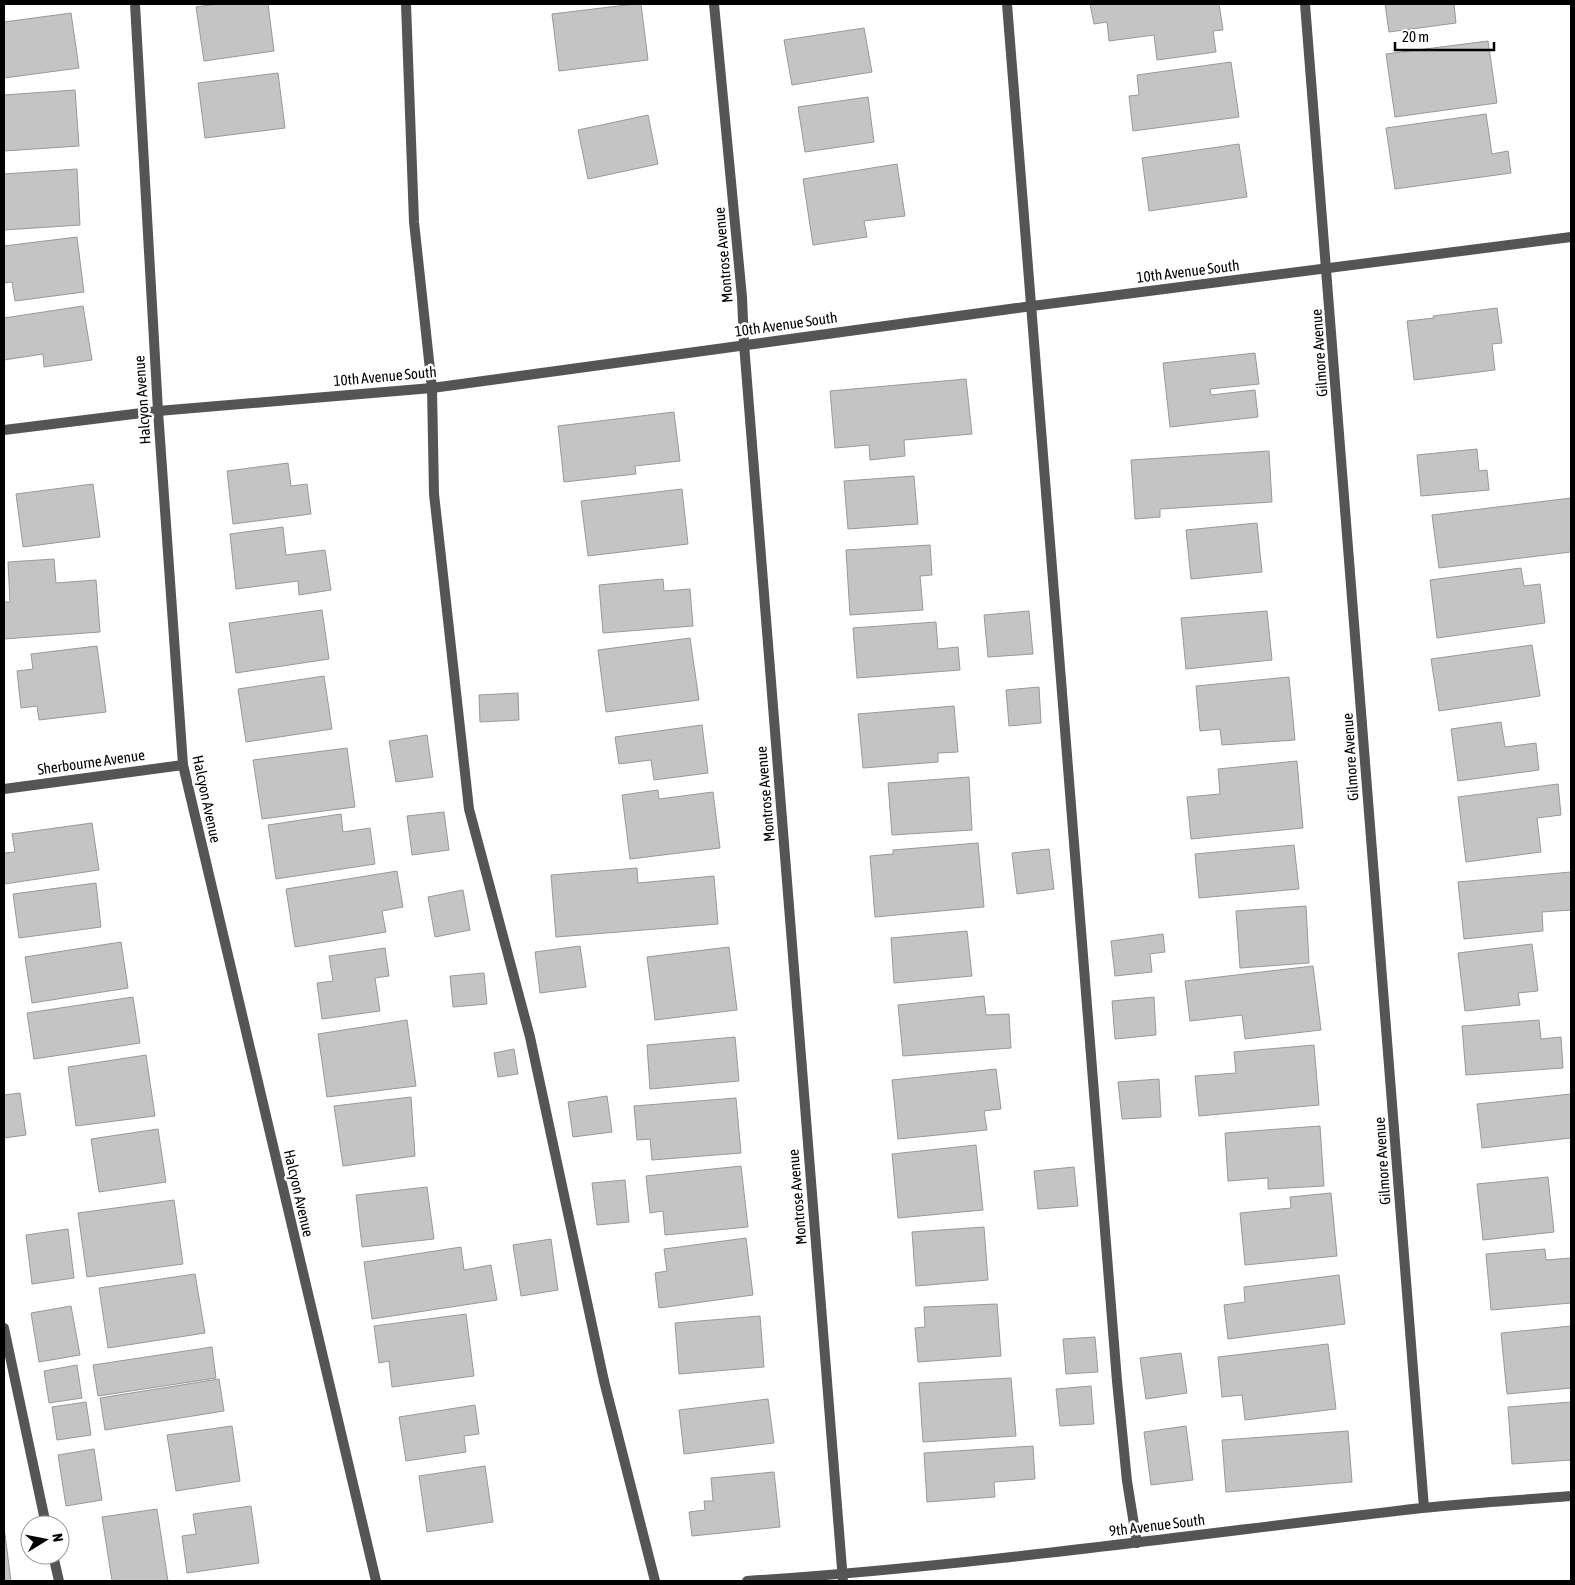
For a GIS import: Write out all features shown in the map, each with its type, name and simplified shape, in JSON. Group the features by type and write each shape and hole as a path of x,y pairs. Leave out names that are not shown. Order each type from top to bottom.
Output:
{"street":[{"name":"Halcyon Avenue","path":"135,4 158,411 183,765 376,1581"},
{"path":"406,4 414,222 432,388 434,494 470,809 530,1037 604,1381 655,1581"},
{"name":"Montrose Avenue","path":"714,4 742,297 744,344 843,1578"},
{"path":"1008,4 1117,1381 1127,1481 1136,1543"},
{"name":"Gilmore Avenue","path":"1305,4 1424,1508"},
{"name":"10th Avenue South","path":"4,430 158,411 432,388 744,344 1571,237"},
{"name":"Sherbourne Avenue","path":"4,789 183,765"},
{"path":"4,1328 44,1515"},
{"name":"9th Avenue South","path":"747,1581 843,1578 1424,1508 1571,1496"},
{"path":"55,1565 58,1581"}],"building":[{"path":"217,4 268,4 274,51 204,61 196,7"},
{"path":"641,4 648,60 559,71 552,14"},
{"path":"1090,4 1219,4 1223,30 1213,31 1216,52 1157,60 1154,35 1109,41 1107,22 1094,24"},
{"path":"1385,4 1454,4 1456,23 1389,32"},
{"path":"71,13 79,68 4,78 4,22"},
{"path":"864,28 872,72 792,85 784,40"},
{"path":"1488,41 1497,103 1395,117 1386,54"},
{"path":"1231,62 1239,117 1133,131 1129,96 1139,95 1137,75"},
{"path":"278,73 285,128 205,138 198,83"},
{"path":"75,90 79,146 4,151 4,95"},
{"path":"868,97 874,142 805,152 798,107"},
{"path":"1486,114 1492,154 1508,151 1511,173 1395,189 1386,128"},
{"path":"648,115 658,164 588,179 578,130"},
{"path":"1239,144 1247,197 1149,211 1142,158"},
{"path":"897,164 905,216 864,221 867,237 813,245 803,179"},
{"path":"77,169 80,225 4,230 4,174"},
{"path":"77,237 84,292 15,301 12,282 4,283 4,246"},
{"path":"83,306 92,360 44,367 43,354 4,360 4,318"},
{"path":"1497,308 1502,343 1492,344 1495,370 1414,380 1407,321"},
{"path":"1255,353 1259,384 1210,389 1211,395 1255,390 1258,417 1170,427 1163,363"},
{"path":"966,379 972,434 904,440 905,456 870,460 869,445 835,448 830,391"},
{"path":"674,412 680,461 635,466 636,474 564,482 558,426"},
{"path":"1477,449 1479,471 1487,470 1489,490 1421,496 1417,455"},
{"path":"1269,451 1272,502 1160,509 1160,517 1135,519 1131,460"},
{"path":"288,463 291,486 307,484 311,514 233,524 227,471"},
{"path":"914,476 918,524 848,529 844,481"},
{"path":"93,484 100,537 23,547 16,494"},
{"path":"682,489 688,544 588,556 581,501"},
{"path":"1571,498 1571,552 1439,568 1432,515"},
{"path":"1257,523 1262,572 1191,579 1186,530"},
{"path":"283,527 286,555 325,550 331,590 299,595 298,581 236,589 230,534"},
{"path":"930,545 932,575 920,576 923,610 850,615 846,550"},
{"path":"54,559 56,583 96,580 100,632 4,639 4,602 10,602 8,562"},
{"path":"1521,568 1524,586 1540,584 1545,623 1437,638 1430,580"},
{"path":"663,579 664,591 690,589 693,626 603,633 599,585"},
{"path":"322,610 329,659 236,673 229,623"},
{"path":"1029,611 1033,654 988,657 984,615"},
{"path":"1267,611 1272,660 1186,669 1181,618"},
{"path":"936,622 938,649 958,647 960,670 857,678 853,628"},
{"path":"690,638 699,700 606,712 598,650"},
{"path":"1532,645 1540,696 1439,711 1431,659"},
{"path":"97,646 106,712 39,720 37,706 21,708 17,671 33,669 31,654"},
{"path":"324,676 332,729 246,742 238,689"},
{"path":"1289,677 1295,740 1222,745 1220,729 1200,731 1196,686"},
{"path":"1039,687 1041,723 1009,726 1006,690"},
{"path":"518,693 519,720 480,722 479,695"},
{"path":"954,706 958,752 938,753 938,762 863,768 858,714"},
{"path":"1501,722 1505,747 1536,743 1539,770 1458,781 1451,729"},
{"path":"702,725 708,773 654,780 651,760 619,764 615,737"},
{"path":"427,735 433,777 396,782 389,741"},
{"path":"347,748 355,807 262,819 253,760"},
{"path":"1297,761 1303,828 1191,839 1187,797 1220,794 1218,769"},
{"path":"969,777 972,830 892,835 888,783"},
{"path":"1558,784 1561,815 1537,818 1541,852 1466,862 1458,797"},
{"path":"658,790 659,799 713,792 720,848 630,859 622,795"},
{"path":"444,812 449,850 412,855 407,816"},
{"path":"341,814 343,832 370,828 375,864 276,879 268,825"},
{"path":"92,823 99,870 4,884 4,853 15,852 12,834"},
{"path":"978,843 984,907 875,917 870,856 893,854 893,850"},
{"path":"1294,845 1299,889 1199,898 1195,854"},
{"path":"1049,849 1054,889 1017,894 1012,853"},
{"path":"637,868 638,883 714,876 718,924 556,937 551,875"},
{"path":"397,871 403,907 382,911 386,932 295,947 286,889"},
{"path":"1571,872 1571,910 1542,912 1543,931 1464,939 1458,882"},
{"path":"96,883 101,927 19,938 13,894"},
{"path":"463,890 470,930 435,937 428,897"},
{"path":"1306,906 1309,963 1240,968 1236,911"},
{"path":"967,931 972,976 894,983 891,938"},
{"path":"1163,934 1165,952 1150,954 1152,972 1115,976 1111,941"},
{"path":"121,942 128,988 32,1003 25,957"},
{"path":"1532,944 1538,991 1518,993 1520,1005 1465,1011 1458,953"},
{"path":"580,946 586,987 540,993 535,952"},
{"path":"729,947 737,1010 655,1020 647,957"},
{"path":"385,948 389,976 375,978 380,1011 322,1019 317,983 333,981 329,956"},
{"path":"1313,966 1321,1030 1245,1039 1242,1015 1190,1021 1185,981"},
{"path":"484,973 487,1004 453,1007 450,976"},
{"path":"984,996 986,1015 1009,1014 1011,1048 903,1056 898,1005"},
{"path":"133,997 140,1043 34,1059 27,1013"},
{"path":"1154,997 1156,1035 1115,1039 1112,1001"},
{"path":"407,1020 416,1086 327,1097 318,1034"},
{"path":"1539,1020 1541,1039 1561,1037 1563,1068 1466,1075 1462,1026"},
{"path":"735,1037 739,1081 650,1089 647,1045"},
{"path":"1314,1045 1319,1105 1199,1116 1195,1076 1236,1073 1234,1052"},
{"path":"514,1049 518,1074 498,1077 494,1053"},
{"path":"146,1055 155,1116 76,1126 68,1067"},
{"path":"996,1069 1001,1109 984,1111 987,1130 898,1139 892,1080"},
{"path":"1159,1079 1161,1117 1122,1119 1118,1082"},
{"path":"20,1093 26,1135 4,1138 4,1095"},
{"path":"1571,1094 1571,1138 1482,1148 1477,1104"},
{"path":"607,1096 612,1132 573,1137 568,1102"},
{"path":"411,1097 415,1156 343,1166 334,1106"},
{"path":"736,1098 741,1153 652,1160 650,1139 637,1140 634,1106"},
{"path":"1320,1126 1324,1186 1268,1189 1268,1178 1228,1181 1225,1133"},
{"path":"158,1129 166,1182 99,1192 91,1139"},
{"path":"976,1145 983,1210 898,1218 892,1154"},
{"path":"741,1166 748,1227 665,1235 663,1211 650,1213 646,1176"},
{"path":"1074,1167 1078,1206 1038,1209 1034,1171"},
{"path":"1548,1177 1554,1232 1483,1240 1477,1184"},
{"path":"625,1180 629,1222 597,1225 592,1183"},
{"path":"427,1187 434,1239 362,1247 356,1195"},
{"path":"1331,1193 1337,1256 1245,1265 1240,1213 1291,1208 1290,1197"},
{"path":"174,1200 183,1264 87,1277 78,1213"},
{"path":"984,1227 988,1280 916,1286 912,1232"},
{"path":"68,1229 74,1278 32,1284 26,1235"},
{"path":"746,1238 753,1295 659,1308 655,1273 667,1271 664,1249"},
{"path":"551,1239 558,1290 521,1296 513,1245"},
{"path":"461,1247 464,1270 491,1265 497,1300 372,1319 364,1262"},
{"path":"1545,1249 1546,1260 1571,1258 1571,1303 1491,1310 1486,1254"},
{"path":"195,1274 205,1333 108,1348 99,1288"},
{"path":"1339,1275 1345,1324 1228,1339 1224,1305 1245,1302 1244,1287"},
{"path":"997,1304 1001,1356 918,1362 915,1328 925,1327 924,1307"},
{"path":"71,1306 80,1355 39,1362 31,1313"},
{"path":"466,1314 474,1376 392,1387 389,1361 379,1363 374,1326"},
{"path":"760,1316 764,1367 679,1374 675,1323"},
{"path":"1571,1326 1571,1388 1507,1394 1501,1333"},
{"path":"1095,1337 1098,1372 1066,1374 1063,1339"},
{"path":"1328,1344 1336,1409 1245,1420 1242,1395 1222,1397 1218,1357"},
{"path":"212,1347 216,1378 98,1396 93,1365"},
{"path":"1181,1353 1187,1393 1146,1399 1140,1358"},
{"path":"77,1365 82,1398 49,1403 44,1371"},
{"path":"1011,1378 1016,1436 923,1442 919,1383"},
{"path":"219,1379 224,1411 105,1430 100,1398"},
{"path":"1091,1386 1094,1424 1060,1426 1056,1389"},
{"path":"768,1399 774,1443 684,1454 679,1410"},
{"path":"86,1402 91,1435 57,1440 52,1407"},
{"path":"1571,1402 1571,1460 1512,1464 1508,1407"},
{"path":"475,1405 479,1434 464,1436 466,1452 406,1461 399,1417"},
{"path":"232,1426 240,1481 176,1491 167,1435"},
{"path":"1186,1426 1193,1480 1151,1485 1144,1432"},
{"path":"1348,1431 1352,1482 1226,1492 1222,1440"},
{"path":"1033,1446 1035,1479 994,1482 995,1497 927,1502 924,1453"},
{"path":"94,1449 102,1500 66,1506 58,1455"},
{"path":"485,1466 493,1522 427,1532 419,1476"},
{"path":"774,1472 780,1527 692,1536 689,1512 705,1510 704,1501 713,1501 711,1478"},
{"path":"251,1506 259,1563 187,1573 182,1536 196,1534 193,1514"},
{"path":"157,1509 168,1581 112,1581 102,1517"},
{"path":"4,1527 11,1581 4,1581"}]}
